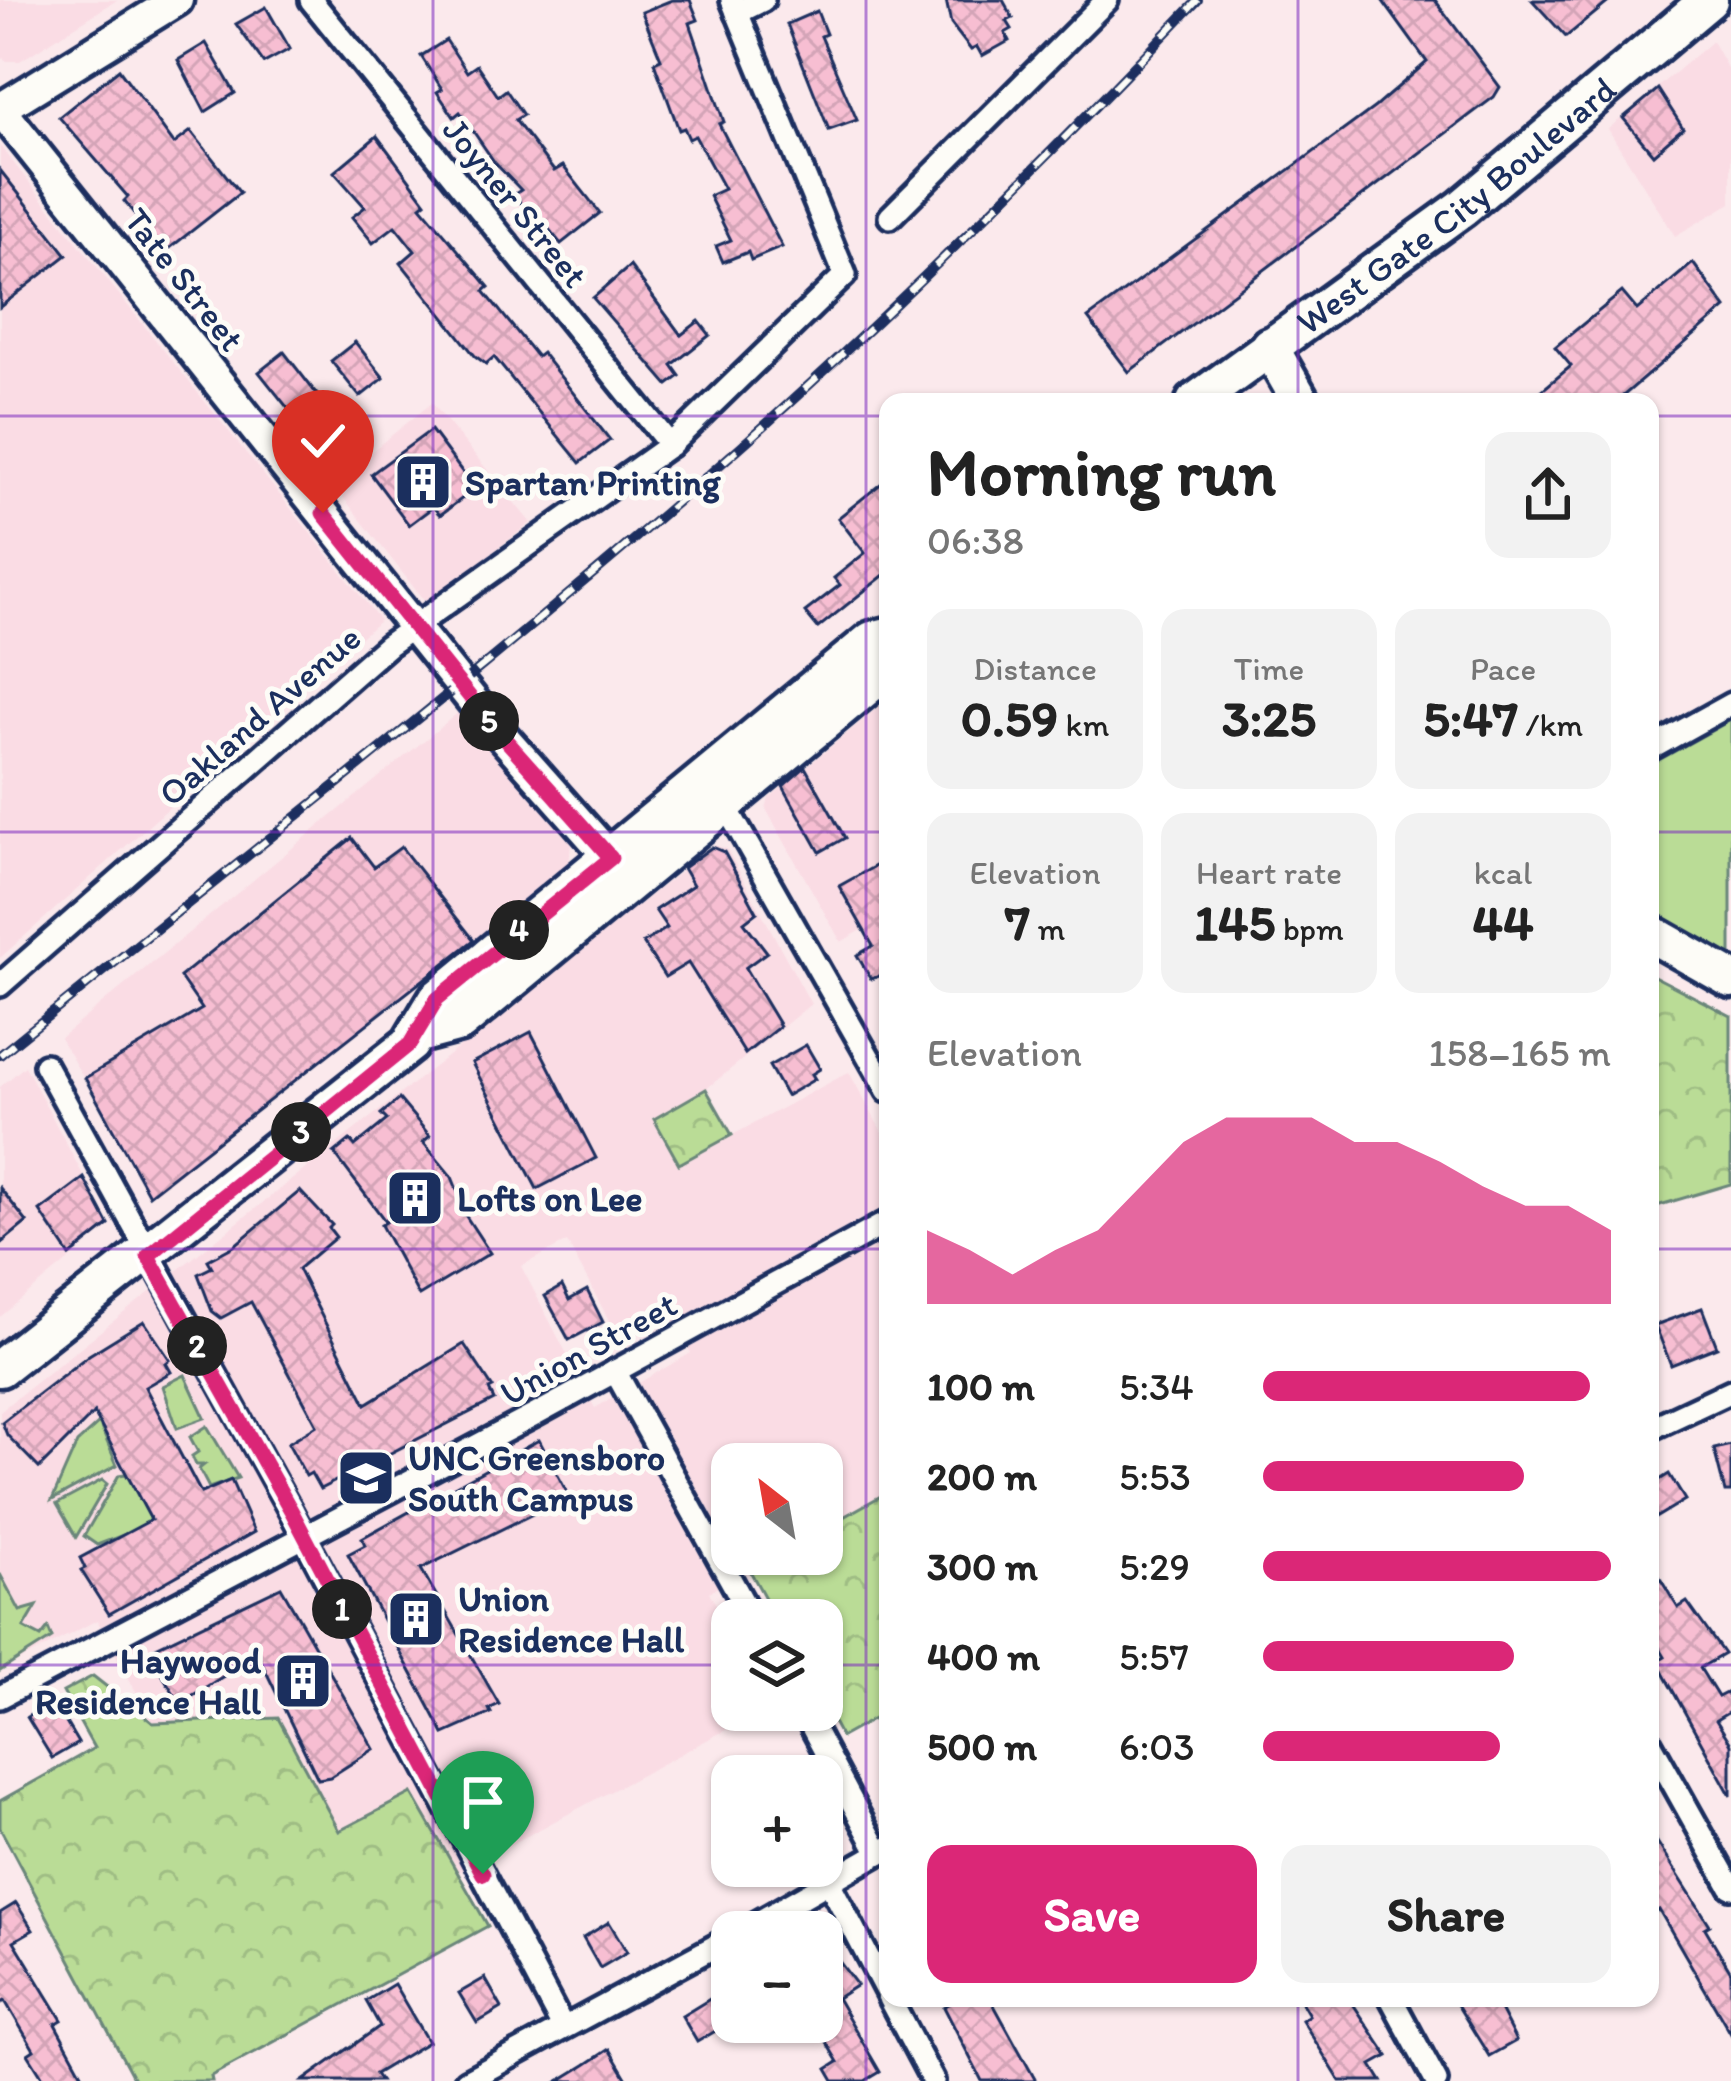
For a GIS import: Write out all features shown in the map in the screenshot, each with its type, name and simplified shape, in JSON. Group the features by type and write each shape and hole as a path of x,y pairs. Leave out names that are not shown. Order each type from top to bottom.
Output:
{"main road":[{"name":"West Gate City Boulevard","path":"1207,393 1462,208 1689,6"},
{"path":"1268,346 1296,393"},
{"path":"718,792 879,638"},
{"path":"0,1368 148,1256 422,1033 460,1023 622,871 718,792 879,676"},
{"path":"1659,937 1731,979"}],"street":[{"path":"0,109 177,0"},
{"name":"Joyner Street","path":"311,0 670,445"},
{"path":"735,6 763,0"},
{"path":"890,217 1106,0"},
{"name":"Oakland Avenue","path":"8,979 417,624 670,445 845,274 735,6"},
{"name":"Tate Street","path":"0,109 274,456 417,624 489,721 622,871"},
{"path":"1659,744 1731,704"},
{"path":"718,792 879,1074"},
{"path":"0,952 8,979"},
{"path":"45,1065 303,1534 563,2027"},
{"name":"Union Street","path":"0,1696 879,1227"},
{"path":"615,1371 741,1599"},
{"path":"1659,1425 1731,1390"},
{"path":"814,1731 879,1844"},
{"path":"1659,1758 1731,1887"},
{"path":"843,1876 879,1853"},
{"path":"780,1911 824,1887"},
{"path":"832,1887 879,1977"},
{"path":"466,2081 711,1947"},
{"path":"895,2007 933,2081"},
{"path":"1396,2007 1436,2081"}],"shaded area":[{"path":"0,0 117,0 20,61 7,61 0,56"},
{"path":"1712,41 1731,75 1731,203 1675,236 1608,129"},
{"path":"0,146 380,620 0,958"},
{"path":"432,403 531,523 426,603 332,483"},
{"path":"879,706 879,920 841,942 766,809 769,798"},
{"path":"459,712 571,843 569,865 156,1192 150,1190 60,1038"},
{"name":"UNC Greensboro South Campus","path":"714,845 727,849 811,1004 706,1089 654,1120 679,1164 849,1072 879,1127 879,1497 843,1517 843,1443 711,1443 711,1575 739,1575 709,1592 713,1599 711,1731 724,1731 377,1916 153,1723 97,1620 0,1671 0,1411","holes":["567,1242 618,1337 668,1311 691,1353 595,1408 521,1266"]},
{"path":"25,1066 110,1226 0,1317 0,1087"}],"green space":[{"path":"1731,720 1731,958 1688,936 1659,914 1659,760"},
{"path":"1659,979 1731,1016 1731,1184 1659,1205"},
{"path":"706,1089 732,1135 679,1164 654,1119"},
{"path":"185,1375 205,1418 177,1428 163,1386"},
{"path":"99,1423 117,1465 52,1500 77,1443"},
{"path":"207,1426 238,1478 209,1488 199,1469 204,1465 196,1465 192,1456 198,1452 190,1437"},
{"path":"126,1474 155,1523 97,1545 84,1536 119,1475"},
{"path":"102,1480 107,1484 76,1537 57,1504"},
{"path":"879,1497 879,1716 841,1737 838,1731 843,1731 843,1599 765,1599 752,1575 843,1575 843,1517"},
{"path":"0,1574 20,1611 37,1606 24,1628 41,1637 48,1628 52,1638 0,1671"},
{"path":"93,1676 153,1723 278,1718 339,1831 412,1793 488,1926 211,2076 212,2081 135,2081 0,1828 0,1801 94,1748 63,1692"}],"building":[{"path":"672,0 690,0 698,20 690,23 724,122 719,124 782,247 751,260 748,252 723,262 716,246 731,240 709,196 724,189 695,136 689,139 684,128 679,130 654,62 661,59 642,12"},
{"path":"946,0 1003,0 1013,18 1007,21 1012,29 1005,33 1009,41 982,56 977,47 971,50 951,24"},
{"path":"1382,0 1435,0 1500,87 1494,97 1129,372 1088,318 1375,107 1427,62"},
{"path":"1532,0 1611,0 1566,37"},
{"path":"266,7 290,49 264,63 236,24"},
{"path":"817,11 826,34 821,36 857,120 829,130 787,24"},
{"path":"446,40 467,72 477,65 498,96 506,90 523,115 515,120 554,171 563,166 600,213 561,244 536,213 530,217 515,194 521,190 495,163 460,112 454,117 437,92 442,89 421,56"},
{"path":"206,43 235,93 205,112 178,60"},
{"path":"119,69 174,144 191,131 240,193 165,252 124,201 128,197 59,117"},
{"path":"1658,89 1683,128 1653,154 1623,118"},
{"path":"377,136 426,202 421,206 489,287 484,291 537,357 542,353 610,440 580,463 494,357 486,364 475,356 401,263 415,251 395,226 373,243 352,217 365,207 334,172"},
{"path":"0,170 67,255 0,307"},
{"path":"1693,263 1726,308 1627,393 1539,393 1571,366 1555,347 1622,292 1637,310"},
{"path":"630,266 681,335 699,321 710,335 672,365 680,376 668,385 593,298"},
{"path":"355,342 384,378 360,397 331,361"},
{"path":"284,352 357,446 333,465 259,372"},
{"name":"Spartan Printing","path":"431,430 475,489 440,515 433,507 409,525 371,474"},
{"path":"879,485 879,579 818,628 805,612 840,585 834,578 865,553 838,518"},
{"path":"805,767 845,838 820,852 783,786"},
{"path":"352,838 374,867 401,847 474,940 149,1195 85,1078 202,1009 180,977"},
{"path":"712,847 724,852 757,912 744,922 767,952 745,968 780,1026 745,1054 688,963 665,977 643,943 667,928 655,910 693,885 683,868"},
{"path":"879,864 879,976 871,979 857,955 873,946 839,886"},
{"path":"531,1032 596,1158 537,1189 472,1063"},
{"path":"806,1045 820,1069 812,1074 815,1079 786,1096 769,1066"},
{"name":"Lofts on Lee","path":"399,1099 430,1136 423,1142 452,1177 462,1202 458,1204 490,1253 419,1296 381,1225 386,1222 334,1153 350,1140 355,1146 387,1120 381,1114"},
{"path":"84,1178 109,1225 70,1256 40,1211"},
{"path":"0,1188 27,1222 0,1244"},
{"path":"300,1191 332,1225 329,1228 336,1237 298,1269 366,1404 464,1344 493,1388 489,1390 494,1400 320,1489 311,1473 306,1476 288,1443 317,1425 251,1302 221,1318 212,1311 198,1274 212,1267 208,1260 234,1246"},
{"path":"562,1286 569,1300 587,1290 603,1322 569,1340 545,1296"},
{"path":"1702,1308 1717,1347 1671,1365 1659,1324"},
{"path":"144,1321 170,1360 166,1363 171,1372 145,1387 201,1493 231,1480 254,1532 109,1614 81,1570 85,1568 80,1558 151,1520 94,1413 39,1468 7,1435 2,1422 89,1355"},
{"name":"Union Residence Hall","path":"539,1440 569,1496 421,1569 499,1704 489,1709 491,1713 444,1734 348,1554 365,1545 362,1538"},
{"path":"1731,1445 1731,1492 1725,1492 1714,1449"},
{"path":"1669,1474 1685,1500 1659,1516 1659,1480"},
{"path":"1659,1577 1678,1608 1687,1602 1724,1654 1700,1668 1718,1697 1726,1693 1731,1702 1731,1711 1716,1720 1731,1744 1731,1796 1659,1666 1665,1657 1659,1647"},
{"name":"Haywood Residence Hall","path":"281,1587 374,1749 330,1777 318,1779 258,1655 180,1703 153,1660 157,1658 152,1649"},
{"path":"53,1701 78,1743 52,1758 27,1717"},
{"path":"1659,1845 1710,1925 1705,1928 1731,1972 1731,2034 1659,1910"},
{"path":"16,1903 33,1930 14,1941 62,2020 55,2024 86,2081 45,2081 28,2054 34,2050 5,2001 0,2004 0,1913"},
{"path":"609,1922 627,1952 600,1968 583,1938"},
{"path":"843,1967 857,1985 843,1994"},
{"path":"485,1978 502,2008 477,2023 459,1993"},
{"path":"394,1984 428,2042 375,2074 380,2081 303,2081 380,2026 366,2001"},
{"path":"711,1998 711,2034 697,2042 682,2016"},
{"path":"944,2007 995,2007 1036,2081 982,2081"},
{"path":"1304,2007 1355,2007 1388,2056 1372,2065 1382,2081 1340,2081 1302,2020 1309,2015"},
{"path":"1459,2007 1499,2007 1516,2041 1489,2056"},
{"path":"843,2008 880,2072 865,2081 834,2081 827,2069 838,2062 827,2043 843,2043"},
{"path":"609,2049 628,2081 559,2081 585,2065"}],"railway":[{"path":"0,1055 482,666 764,426 985,217 1198,0"}],"place":[{"name":"Spartan Printing","path":"423,482"},
{"name":"Lofts on Lee","path":"415,1198"},
{"name":"UNC Greensboro South Campus","path":"366,1478"},
{"name":"Union Residence Hall","path":"416,1619"},
{"name":"Haywood Residence Hall","path":"303,1681"}],"route":[{"path":"323,513 417,624 489,721 611,858 437,999 422,1033 410,1044 148,1256 292,1512 483,1874"}]}
